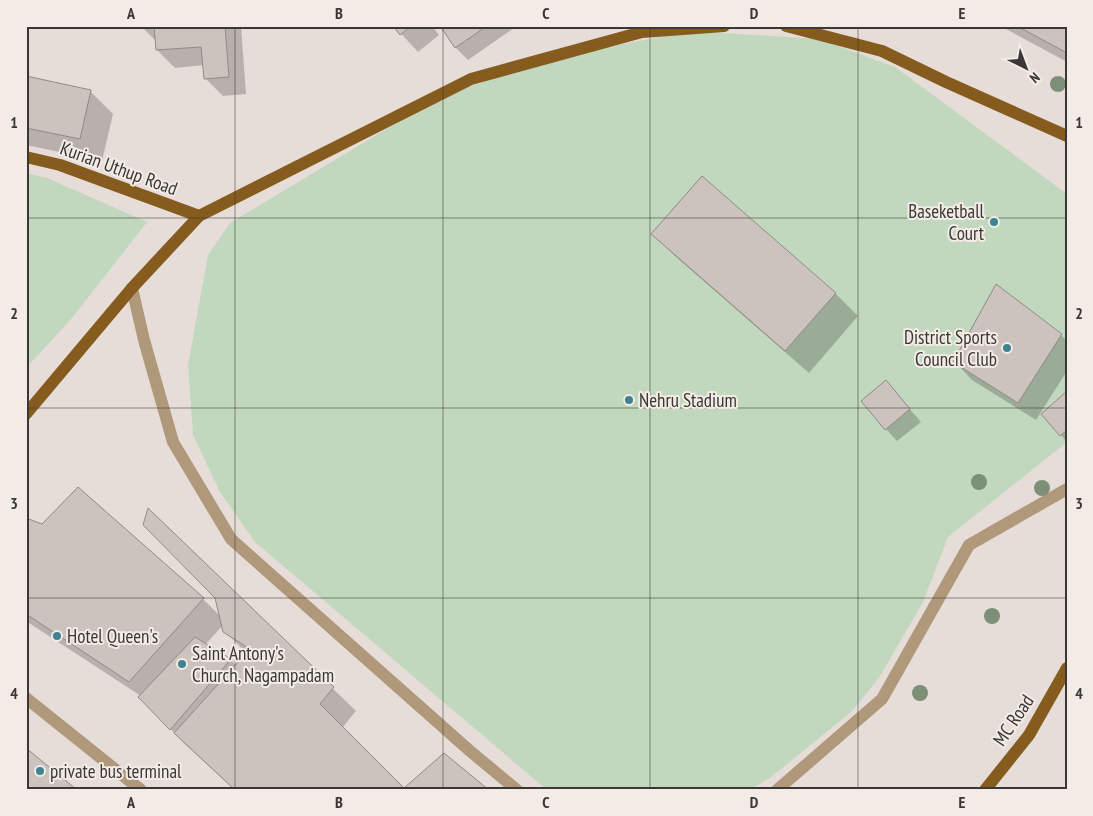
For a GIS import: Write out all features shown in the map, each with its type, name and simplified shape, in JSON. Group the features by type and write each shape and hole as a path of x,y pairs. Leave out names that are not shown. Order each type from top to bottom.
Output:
{"main road":[{"path":"26,414 132,288 199,216 471,79 642,32 724,26"},
{"path":"786,26 882,51 1067,136"},
{"name":"Kurian Uthup Road","path":"26,157 60,165 199,216"},
{"name":"MC Road","path":"985,790 1028,735 1067,668"}],"lane":[{"path":"132,288 144,340 173,442 231,539 470,751 517,790"},
{"path":"777,790 882,699 969,545 1067,489"},
{"path":"26,698 140,790"}],"green space":[{"name":"Nehru Stadium","path":"690,31 819,39 895,67 1067,194 1067,442 948,537 923,602 879,678 851,712 770,778 749,790 547,790 255,542 220,492 193,435 188,365 208,255 230,223 443,95 563,56"},
{"path":"26,173 47,178 147,222 72,318 26,368"}],"building":[{"path":"154,26 225,26 229,77 204,79 201,47 156,50"},
{"path":"393,26 411,26 400,35"},
{"path":"440,26 487,26 455,48"},
{"path":"1017,26 1067,26 1067,53"},
{"path":"26,76 91,90 80,139 26,128"},
{"path":"702,176 836,293 785,351 651,234"},
{"name":"District Sports Council Club","path":"996,284 1062,334 1018,403 953,362"},
{"path":"886,380 910,409 885,430 861,401"},
{"path":"1067,391 1067,430 1060,436 1041,414"},
{"path":"78,487 204,598 129,682 26,614 26,518 42,524"},
{"path":"148,508 334,687 320,704 404,788 444,753 489,790 235,790 174,733 250,649 223,632 215,598 143,525"},
{"path":"195,637 231,659 170,730 138,697"},
{"name":"private bus terminal","path":"26,749 31,752 77,790 26,790"}],"place":[{"name":"Baseketball Court","path":"994,222"},
{"name":"District Sports Council Club","path":"1007,348"},
{"name":"Nehru Stadium","path":"629,400"},
{"name":"Hotel Queen's","path":"57,636"},
{"name":"Saint Antony's Church, Nagampadam","path":"182,664"},
{"name":"private bus terminal","path":"40,771"}]}
